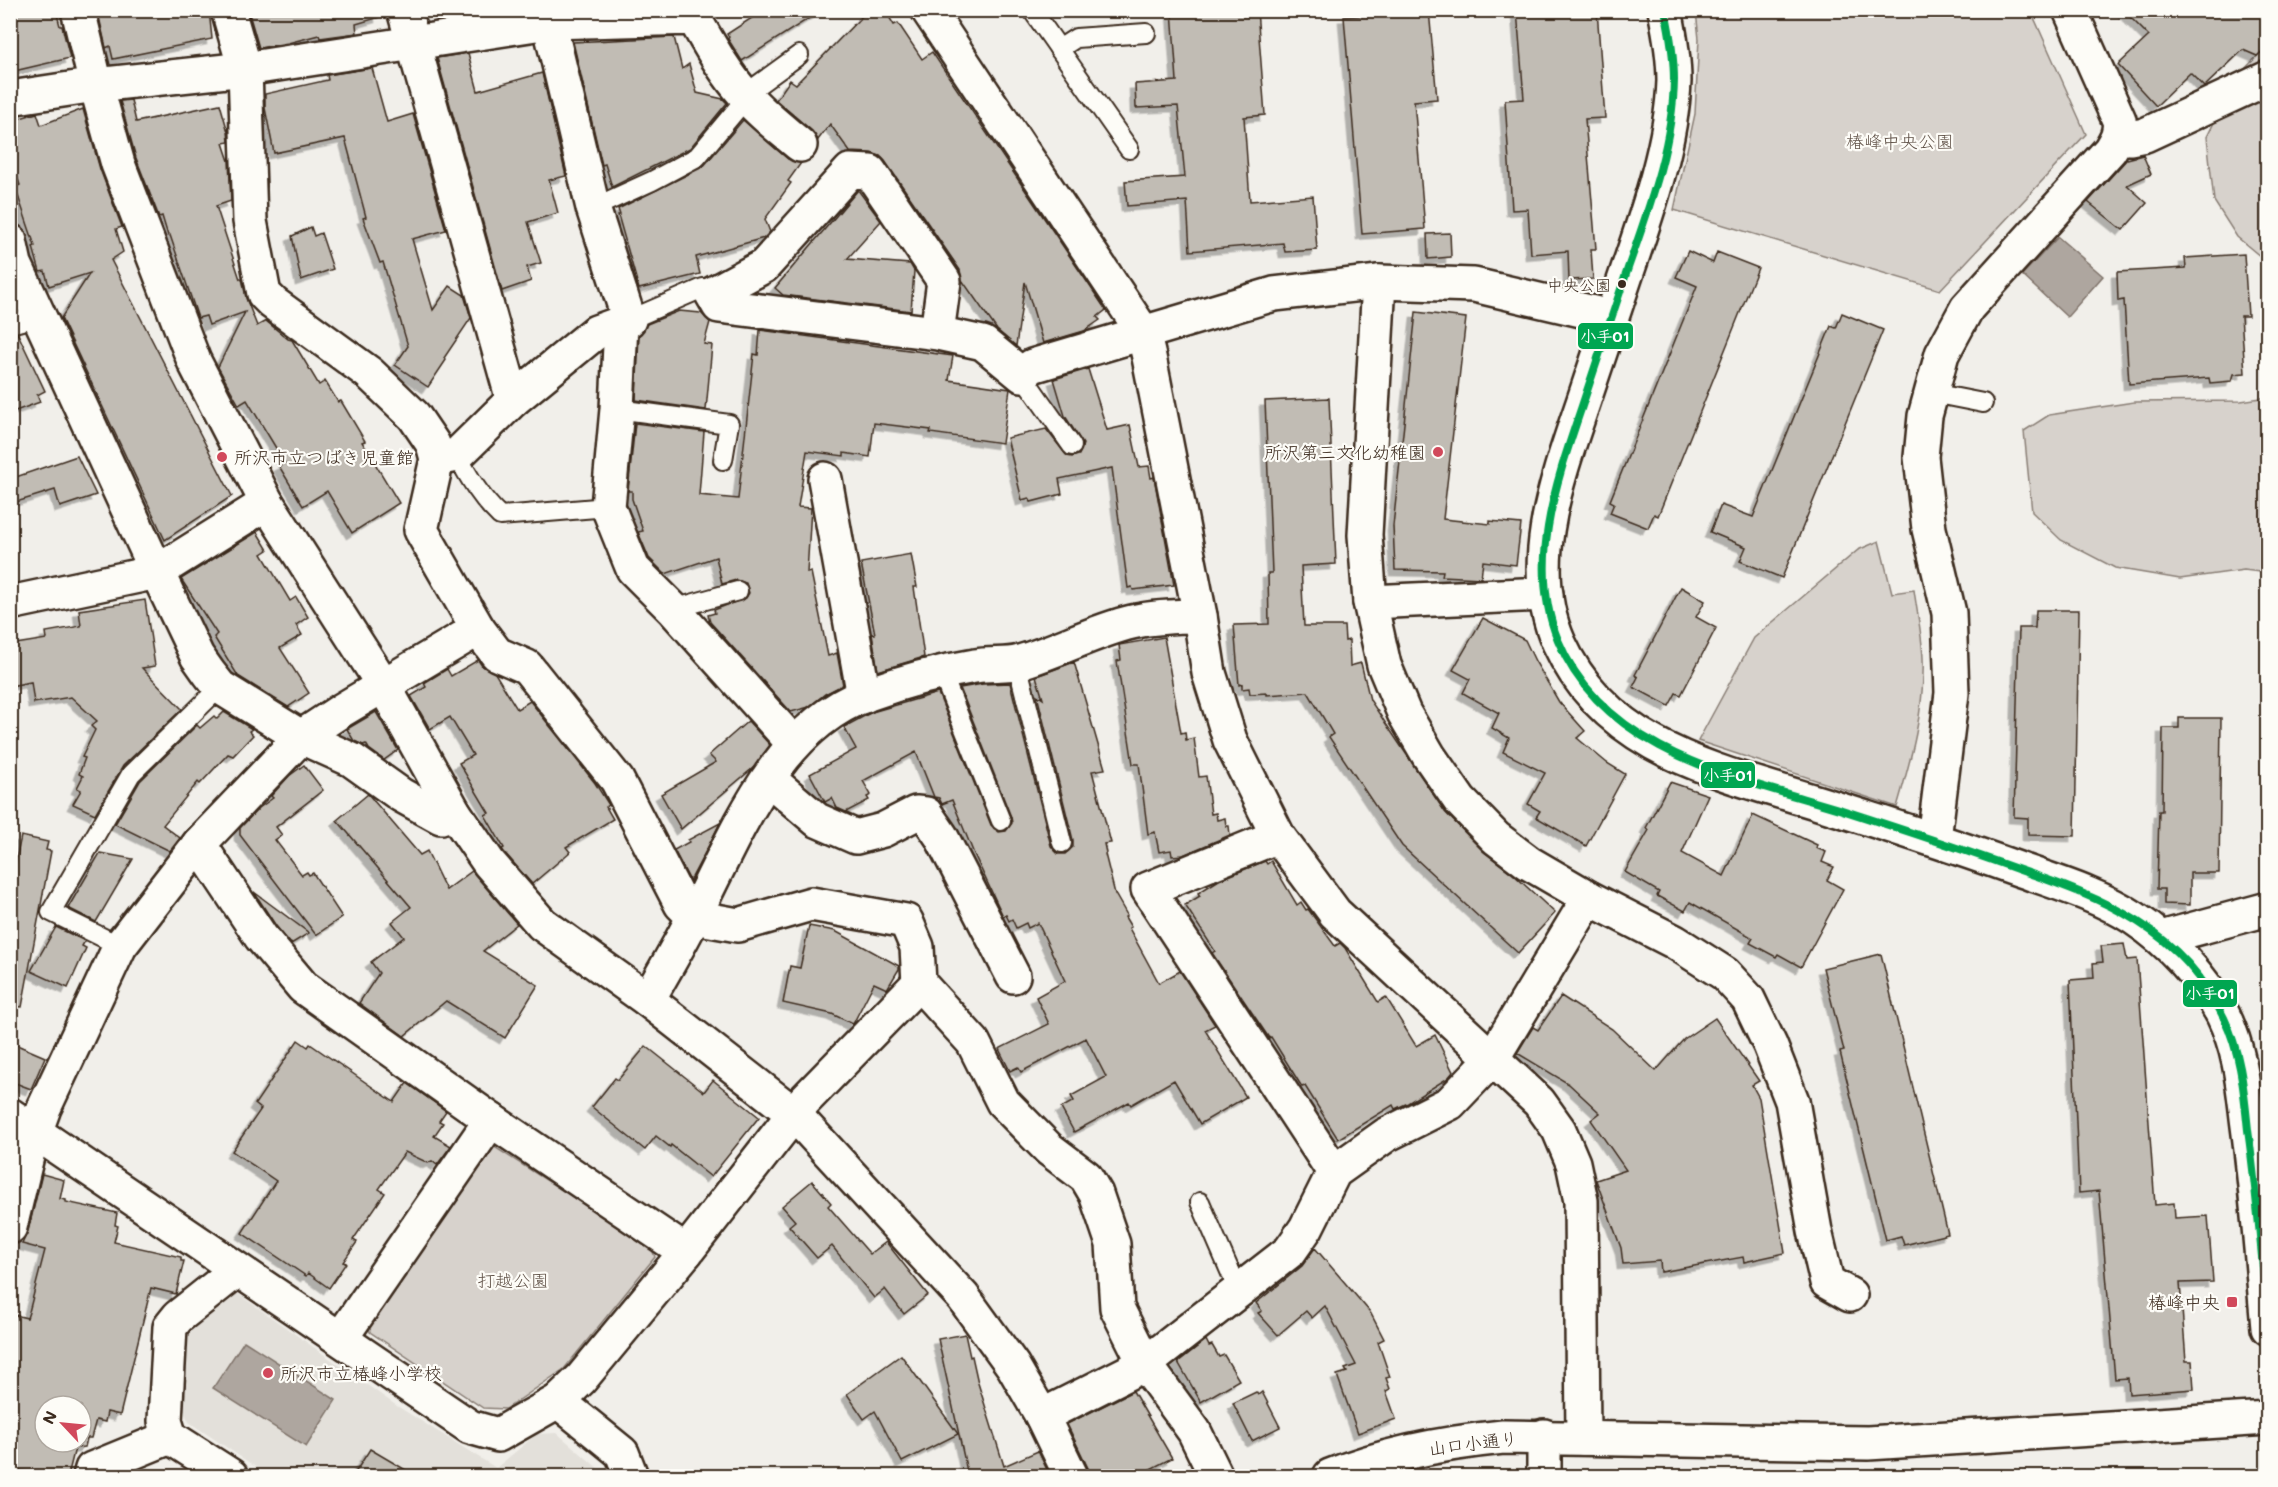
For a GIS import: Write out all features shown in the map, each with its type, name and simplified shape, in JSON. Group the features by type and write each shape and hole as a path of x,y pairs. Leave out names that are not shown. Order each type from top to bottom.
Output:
{"street":[{"path":"78,10 118,164 194,361 267,503 384,686 454,812 489,863 542,924 648,1000 794,1114 963,1297 1013,1366 1042,1416 1071,1476"},
{"path":"228,10 245,69 250,221 264,294 369,373 414,416 434,444 447,457"},
{"path":"404,10 513,400"},
{"path":"928,10 1143,332 1200,616 1209,673 1230,740 1278,836 1335,913 1539,1102 1559,1130 1573,1163 1581,1201 1583,1438"},
{"path":"1665,10 1672,48 1674,82 1665,142 1649,207 1562,466 1547,527 1546,594 1557,639 1576,674 1596,701 1627,729 1671,753 1711,771 1934,839 2099,900 2131,916 2161,938 2186,964 2222,1013 2239,1055 2261,1168 2268,1329"},
{"path":"1934,839 1952,693 1949,613 1929,529 1921,458 1925,416 1942,354 1967,308 2110,150 2118,137 2120,120 2070,10"},
{"path":"10,98 96,85 245,69 535,19 694,18 720,62 746,96 800,145"},
{"path":"535,19 625,322 608,507 633,569 673,609 794,744"},
{"path":"2118,137 2130,138 2145,135 2268,78"},
{"path":"937,333 944,281 870,172 850,171 764,266 712,294 719,306 937,333 983,343 1022,375 1032,366 1274,294 1379,282 1474,285 1611,317"},
{"path":"10,241 25,320 157,573 197,656 220,687 301,737 352,760 400,795 441,817 454,812"},
{"path":"1379,282 1365,535 1370,602 1384,665 1404,713 1429,756 1460,801 1496,838 1529,863 1589,898 1685,948 1725,974 1748,999 1770,1045 1792,1101 1815,1231 1827,1282 1850,1294"},
{"path":"625,322 596,332 447,457 421,530 478,629 497,654 527,667 617,780 681,904 694,916 738,925 811,904 906,921 917,947 919,983 973,1042 1003,1102 1049,1149 1086,1177 1096,1194 1113,1244 1117,1308 1145,1364 1194,1431 1216,1476"},
{"path":"825,479 864,696"},
{"path":"10,603 157,573 267,503"},
{"path":"1370,602 1546,594"},
{"path":"648,1000 694,916 730,841 769,779 794,744 828,715 864,696 941,671 990,663 1017,663 1132,622 1200,616"},
{"path":"10,1227 23,1123 44,1108 120,946 199,844 301,737 478,629"},
{"path":"769,779 817,820 856,837 883,830 916,813 926,814 941,836 1013,976"},
{"path":"1278,836 1148,889 1334,1172"},
{"path":"199,844 261,937 303,987 491,1120 686,1252"},
{"path":"1042,1416 1145,1364 1239,1292 1290,1251 1306,1228 1334,1172 1386,1136 1450,1103 1492,1059 1589,898"},
{"path":"2161,938 2268,909"},
{"path":"23,1123 237,1270 471,1426 498,1435 558,1401 580,1379 686,1252 804,1101 919,983"},
{"path":"341,1338 491,1120"},
{"path":"231,1476 170,1437 165,1421 170,1327 177,1317 237,1270"},
{"path":"558,1401 622,1453 632,1476"},
{"name":"山口小通り","path":"1349,1473 1459,1442 1503,1437 1868,1443 2268,1418"},
{"path":"1544,1436 1544,1476"},
{"path":"90,1476 92,1469 170,1437"}],"lane":[{"path":"1032,10 1129,149"},
{"path":"1059,49 1076,38 1146,33"},
{"path":"593,208 697,157 746,96 799,55"},
{"path":"625,322 703,288 712,294"},
{"path":"1022,375 1072,446"},
{"path":"1932,393 1983,403"},
{"path":"616,409 729,424 723,460"},
{"path":"447,457 468,477 486,503 500,516 608,507"},
{"path":"673,609 738,591"},
{"path":"1017,663 1062,843"},
{"path":"941,671 1001,821"},
{"path":"120,946 51,912 131,774 220,687"},
{"path":"1200,1202 1239,1292"}],"shaded area":[{"path":"2058,237 2103,276 2067,317 2022,275"},
{"name":"所沢市立椿峰小学校","path":"238,1294 397,1406 496,1468 537,1434 557,1433 607,1476 269,1476 189,1422 184,1411 186,1340 193,1324 228,1295"},
{"path":"244,1341 336,1400 306,1447 213,1388"}],"green space":[{"name":"椿峰中央公園","path":"1696,11 2031,11 2086,134 1940,290 1674,210 1695,114 1699,39"},
{"path":"2267,46 2267,262 2237,237 2214,201 2207,137 2236,78"},
{"path":"2267,397 2267,573 2244,570 2180,579 2115,568 2061,540 2032,512 2024,431 2049,415 2134,402 2241,401"},
{"path":"1879,541 1892,593 1914,590 1921,632 1922,696 1912,752 1897,807 1698,741 1754,638 1858,550"},
{"name":"打越公園","path":"490,1144 651,1247 655,1257 564,1369 506,1409 483,1408 370,1332 368,1318"}],"building":[{"path":"10,10 56,10 70,58 10,72"},
{"path":"100,10 209,10 212,39 113,59 110,46 106,48 99,17 102,16"},
{"path":"248,10 379,10 380,17 356,24 357,33 320,38 319,35 259,48"},
{"path":"443,10 457,10 459,17 438,20"},
{"path":"764,10 822,10 742,61 727,34"},
{"path":"868,10 885,10 894,25 898,23 922,59 932,52 1106,310 1097,317 1100,320 1084,331 1043,343 1025,282 1016,346 997,330 962,280 960,270 885,161 880,156 871,153 850,152 830,124 818,140 812,131 776,100 790,80 796,84"},
{"path":"1172,10 1257,10 1265,115 1244,117 1250,201 1313,196 1317,250 1285,252 1283,243 1190,251 1187,201 1127,206 1125,181 1185,177 1178,106 1136,108 1135,84 1177,81"},
{"path":"1366,10 1429,10 1437,99 1414,101 1425,229 1362,234 1344,17 1367,15"},
{"path":"1517,10 1597,10 1605,118 1585,119 1596,249 1591,249 1593,279 1569,280 1568,251 1531,254 1528,209 1512,210 1505,100 1524,99"},
{"path":"2123,10 2268,10 2268,46 2257,56 2243,50 2204,87 2190,73 2156,106 2118,65 2149,36"},
{"path":"674,37 682,69 689,64 697,93 723,99 727,103 690,148 612,187 605,164 602,165 573,42"},
{"path":"468,53 478,91 542,73 566,176 549,180 558,213 528,222 541,263 527,267 531,281 502,291 437,58"},
{"path":"372,68 387,122 413,114 446,230 412,239 433,310 450,286 464,295 471,318 428,387 395,365 408,346 383,262 380,263 363,218 366,217 345,138 274,153 265,108 265,94 328,80 327,75"},
{"path":"131,100 136,122 220,104 228,132 229,142 223,143 229,161 231,201 216,206 257,326 266,321 292,340 319,385 325,381 338,402 341,401 365,441 362,442 399,503 352,533 327,491 303,506 279,466 285,463 247,400 239,405 218,367 245,312 209,325 206,316 198,318 170,235 168,236 162,216 159,217 136,158 120,101"},
{"path":"83,109 100,169 122,227 116,229 123,252 111,260 232,496 165,540 61,318 90,273 49,286 45,271 40,272 33,247 35,246 15,187 20,185 10,156 10,121 37,113 41,125"},
{"path":"743,120 788,159 801,163 788,181 791,183 765,219 770,232 764,238 696,257 700,274 639,289 618,209 703,167"},
{"path":"2143,155 2151,174 2127,185 2147,203 2123,230 2088,202 2127,159"},
{"path":"858,190 881,221 847,259 910,264 914,271 911,311 783,295 775,288"},
{"path":"311,227 314,236 321,233 333,269 301,280 292,236"},
{"path":"1450,233 1451,257 1428,259 1427,234"},
{"path":"1688,251 1713,263 1717,252 1758,268 1658,516 1654,514 1648,528 1610,513 1614,503 1610,501 1697,286 1676,277"},
{"path":"2244,254 2248,316 2241,316 2245,373 2234,374 2232,381 2210,383 2209,378 2129,384 2124,300 2118,301 2117,272 2186,268 2185,258"},
{"path":"679,311 701,313 710,322 704,344 712,345 706,410 636,400 639,335 647,324"},
{"path":"1416,312 1466,318 1443,519 1490,524 1490,521 1521,524 1516,565 1483,561 1481,578 1442,576 1443,571 1395,570 1393,526"},
{"path":"1842,313 1883,330 1782,578 1740,561 1746,547 1710,532 1721,505 1753,517 1831,326 1836,328"},
{"path":"760,330 953,356 949,380 1010,389 1002,443 930,433 931,430 874,423 870,457 807,451 798,507 811,508 807,573 811,572 828,656 837,653 843,685 825,694 809,707 791,712 710,622 708,615 715,613 714,610 746,598 749,593 746,583 736,580 722,584 716,557 665,574 649,558 638,532 643,531 632,499 632,491 628,491 635,423 704,432 699,495 738,499 754,354 758,355"},
{"path":"18,334 45,391 37,395 40,402 10,413 10,335"},
{"path":"1088,369 1107,430 1130,425 1139,467 1149,466 1151,478 1154,477 1174,585 1133,590 1132,587 1128,588 1112,468 1059,479 1062,494 1031,502 1029,498 1022,500 1007,438 1046,429 1067,456 1079,455 1083,444 1065,416 1054,379"},
{"path":"1329,398 1336,564 1301,566 1304,626 1344,626 1345,641 1349,640 1350,666 1361,663 1370,700 1445,812 1483,851 1513,874 1555,913 1518,953 1402,846 1329,737 1333,734 1308,692 1250,694 1249,688 1242,689 1242,684 1239,685 1234,625 1269,624 1268,573 1272,573 1265,401"},
{"path":"77,456 96,495 60,507 55,490 10,504 10,479"},
{"path":"257,532 268,550 262,554 290,601 296,597 308,617 296,625 302,635 280,648 309,693 288,707 238,676 214,637 217,634 181,579"},
{"path":"911,554 917,587 914,587 924,657 878,671 872,634 875,634 861,563"},
{"path":"1681,587 1705,601 1696,617 1716,628 1681,695 1676,693 1669,706 1633,687 1638,677 1635,675"},
{"path":"145,600 155,666 142,668 182,709 123,766 95,814 73,804 81,790 77,788 83,776 79,774 85,758 82,757 95,730 91,726 97,721 71,697 34,703 31,682 10,686 10,645 47,639 46,632 81,626 79,610"},
{"path":"2036,610 2079,610 2075,836 2028,835 2028,818 2014,817 2019,628 2035,628"},
{"path":"1483,618 1525,640 1559,702 1585,731 1577,738 1607,763 1625,774 1586,846 1536,817 1540,811 1528,804 1545,773 1503,752 1509,738 1492,728 1499,713 1463,693 1470,679 1453,670"},
{"path":"1164,637 1181,733 1185,732 1186,740 1194,738 1199,777 1206,776 1211,814 1216,813 1217,820 1225,818 1230,835 1183,855 1172,856 1171,850 1159,852 1155,832 1148,834 1139,764 1133,764 1117,661 1121,660 1119,645"},
{"path":"478,660 482,666 495,673 517,709 530,701 595,783 609,805 606,807 613,819 566,847 570,852 532,884 502,849 504,848 485,815 489,813 459,763 473,755 450,717 430,729 411,696 426,687 424,683 447,669 451,676"},
{"path":"1074,662 1105,769 1092,771 1111,843 1104,844 1115,894 1127,915 1125,917 1131,927 1129,928 1159,983 1180,971 1215,1025 1205,1030 1246,1097 1200,1124 1174,1080 1131,1105 1129,1102 1074,1132 1061,1108 1074,1101 1071,1096 1106,1077 1086,1038 1021,1072 1018,1067 1010,1071 999,1049 1049,1024 1036,997 1065,981 1038,923 1028,928 1026,923 1016,928 1012,919 1009,921 1006,915 1003,916 952,800 942,804 939,798 934,797 916,752 863,781 871,795 867,797 869,800 846,812 837,808 832,798 825,802 810,774 856,749 844,727 872,712 938,693 991,825 999,832 1006,831 1012,823 1011,817 960,688 1010,683 1051,846 1058,854 1065,854 1073,847 1073,840 1037,695 1043,699 1036,676"},
{"path":"224,712 252,729 249,731 253,735 233,756 228,754 200,784 198,782 163,825 180,838 170,851 115,824 140,781 197,725 200,728 214,716 217,719"},
{"path":"376,712 398,750 384,760 366,744 354,741 347,729"},
{"path":"2179,718 2221,718 2219,873 2190,873 2190,905 2164,904 2164,889 2157,889 2159,811 2162,811 2163,728 2179,728"},
{"path":"748,721 770,745 754,767 681,829 661,794 716,762 709,755"},
{"path":"304,765 323,790 276,827 282,835 275,840 302,875 307,872 309,875 313,873 342,917 316,935 240,835 240,828 259,808 273,798 271,796 289,776"},
{"path":"1670,782 1708,795 1682,853 1724,876 1753,815 1817,845 1816,848 1826,852 1822,862 1834,867 1827,880 1843,889 1801,967 1778,954 1776,957 1750,943 1753,938 1690,902 1685,911 1657,896 1659,892 1625,872 1649,830 1646,828"},
{"path":"368,794 420,855 427,851 446,890 472,871 517,924 483,951 538,985 505,1038 446,1001 404,1036 359,1003 379,973 371,962 404,937 392,922 411,907 337,820"},
{"path":"720,823 690,881 674,850"},
{"path":"21,836 48,842 46,850 51,851 22,1007 10,1006 10,889"},
{"path":"100,853 133,859 96,922 68,908"},
{"path":"1265,861 1267,864 1271,861 1297,905 1301,902 1306,910 1308,909 1335,946 1340,943 1345,948 1378,1002 1386,997 1416,1046 1435,1035 1453,1072 1448,1078 1408,1103 1395,1109 1393,1105 1338,1139 1305,1086 1302,1087 1271,1037 1269,1038 1212,953 1215,951 1185,905 1200,896 1198,893 1219,880"},
{"path":"254,892 309,933 291,944"},
{"path":"809,926 835,931 899,966 887,989 874,983 853,1024 832,1014 783,1003 790,966 800,968"},
{"path":"56,927 85,941 82,946 86,948 68,988 31,971"},
{"path":"2124,944 2127,960 2137,959 2155,1205 2174,1203 2175,1218 2208,1216 2213,1282 2180,1283 2186,1361 2192,1361 2194,1389 2129,1394 2128,1378 2115,1379 2099,1191 2079,1193 2070,980 2094,978 2093,963 2103,962 2101,946"},
{"path":"1881,954 1948,1234 1904,1245 1901,1236 1886,1240 1840,1052 1844,1051 1823,968"},
{"path":"1561,996 1612,1029 1656,1071 1684,1039 1715,1018 1759,1081 1752,1085 1759,1098 1785,1253 1744,1262 1743,1257 1661,1272 1660,1261 1623,1264 1621,1248 1596,1180 1626,1170 1591,1120 1600,1113 1569,1084 1517,1053 1533,1027 1538,1030"},
{"path":"298,1040 308,1047 310,1044 394,1102 407,1083 446,1111 439,1121 443,1123 434,1136 451,1146 437,1165 432,1161 428,1163 405,1152 379,1189 385,1193 353,1240 357,1242 329,1288 308,1273 306,1276 242,1233 276,1181 232,1151 261,1109 255,1104"},
{"path":"10,1042 45,1057 31,1089 10,1081"},
{"path":"646,1046 704,1092 713,1080 759,1117 711,1177 656,1136 645,1150 592,1107 615,1078 618,1080"},
{"path":"42,1174 64,1180 60,1199 117,1213 115,1225 118,1226 114,1242 181,1257 181,1261 184,1261 176,1294 151,1288 120,1415 107,1412 105,1422 96,1420 93,1431 93,1394 33,1394 33,1454 74,1454 68,1476 44,1476 10,1468 10,1335 15,1315 27,1318 45,1250 22,1244 28,1231"},
{"path":"812,1181 831,1203 828,1206 870,1254 886,1242 928,1295 904,1314 885,1289 874,1298 832,1246 817,1258 789,1226 795,1221 782,1206"},
{"path":"1315,1248 1370,1312 1384,1339 1378,1342 1390,1377 1386,1378 1390,1389 1386,1391 1396,1419 1358,1433 1337,1375 1347,1372 1345,1369 1356,1365 1325,1306 1312,1318 1306,1311 1278,1335 1258,1313 1262,1311 1256,1303 1302,1266"},
{"path":"965,1334 1004,1466 1038,1451 1049,1474 1045,1476 968,1476 938,1339"},
{"path":"1206,1340 1219,1357 1224,1355 1239,1380 1201,1402 1178,1362"},
{"path":"901,1355 958,1434 902,1462 875,1411 864,1419 847,1394"},
{"path":"1133,1391 1172,1458 1137,1476 1090,1476 1067,1424"},
{"path":"1256,1392 1258,1395 1262,1392 1280,1427 1252,1441 1233,1403"},
{"path":"370,1449 416,1476 353,1476"}],"transit line":[{"name":"小手01","path":"1665,10 1674,80 1673,104 1665,152 1652,199 1562,466 1548,524 1545,582 1549,611 1558,640 1579,678 1607,710 1641,735 1678,755 1760,786 1930,839 2080,892 2137,921 2186,961 2207,987 2224,1018 2238,1059 2254,1178 2268,1322"}],"place":[{"name":"中央公園","path":"1622,284"},
{"name":"所沢第三文化幼稚園","path":"1438,452"},
{"name":"所沢市立つばき児童館","path":"222,457"},
{"name":"椿峰中央","path":"2232,1302"},
{"name":"所沢市立椿峰小学校","path":"268,1373"}]}
